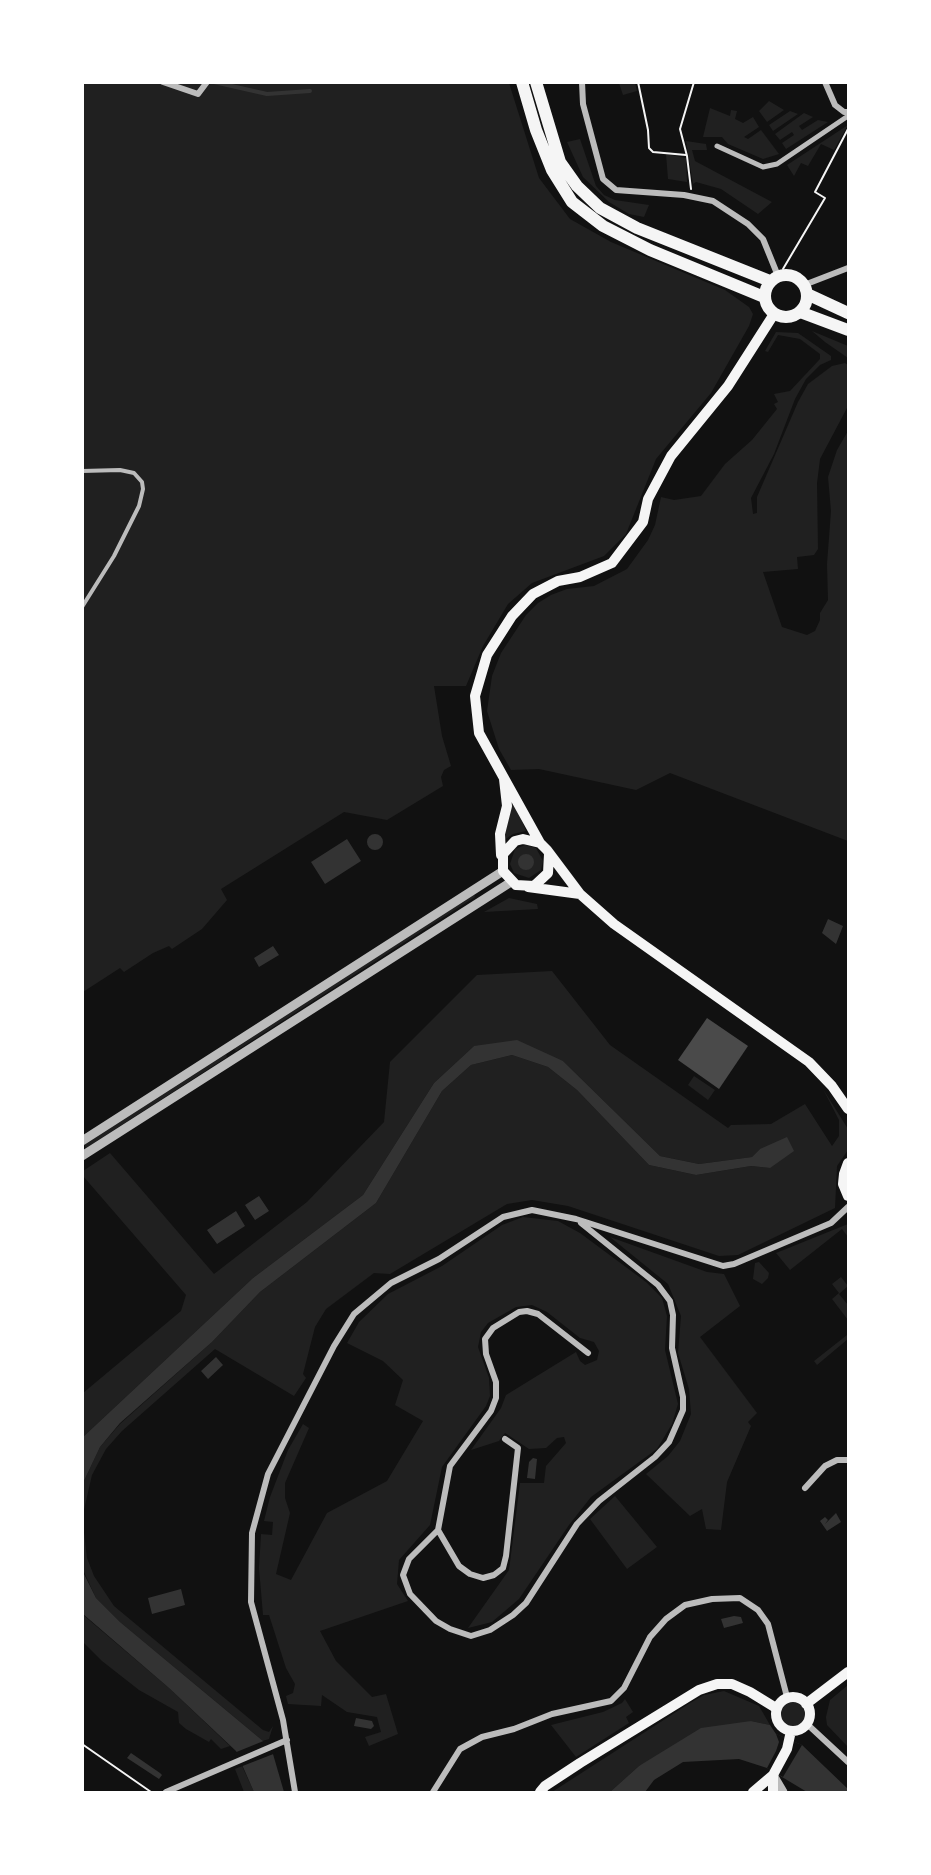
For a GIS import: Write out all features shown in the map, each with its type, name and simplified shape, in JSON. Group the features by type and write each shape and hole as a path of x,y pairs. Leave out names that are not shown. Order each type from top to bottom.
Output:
{"main road":[{"path":"522,82 536,130 552,170 572,202 603,226 650,250 764,297 769,310 774,314 784,317 800,312 804,307 805,289"},
{"path":"536,82 560,162 577,186 600,207 636,228 774,278 794,276 805,289 849,313"},
{"path":"764,297 774,278"},
{"path":"800,312 849,330"},
{"path":"774,314 728,386 671,456 648,498 643,522 612,563 580,576 558,581 532,594 512,616 487,655 475,696 479,733 540,843 580,894 614,924 809,1062 832,1086 849,1109"},
{"path":"503,776 507,806 500,834 502,867 511,882 528,887 580,894"},
{"path":"502,867 507,848 515,841 532,839 540,843"},
{"path":"528,887 540,883 548,873 549,854"},
{"path":"849,1163 843,1184 849,1196"},
{"path":"807,1704 849,1672"},
{"path":"540,1792 545,1786 580,1763 699,1690 717,1684 732,1684 776,1708"},
{"path":"753,1792 773,1774 790,1736 807,1724 810,1714 807,1704 798,1697 787,1697 776,1708 775,1717 779,1725 790,1736"},
{"path":"773,1774 773,1792"}],"street":[{"path":"163,82 198,94 207,82"},
{"path":"582,82 583,104 603,179 616,190 684,195 713,201 748,224 763,239 774,278"},
{"path":"825,82 835,105 849,114"},
{"path":"717,146 763,168 777,164 849,114"},
{"path":"805,289 849,268"},
{"path":"82,1141 502,867"},
{"path":"82,1156 511,882"},
{"path":"295,1792 287,1740 251,1602 252,1533 268,1474 334,1346 354,1314 391,1283 439,1259 503,1217 532,1210 576,1219 723,1266 734,1264 831,1222 849,1207"},
{"path":"576,1219 658,1285 670,1301 673,1315 672,1348 683,1397 683,1410 669,1442 656,1457 599,1501 577,1524 526,1603 490,1630 471,1636 450,1629 436,1621 410,1594 403,1575 409,1559 438,1530 450,1466 491,1411 496,1398 496,1382 485,1339 492,1328 519,1312 528,1311 538,1314 588,1353"},
{"path":"438,1530 459,1566 470,1574 483,1578 494,1575 502,1568 506,1556 518,1448 506,1440"},
{"path":"806,1488 825,1466 837,1460 849,1460"},
{"path":"433,1792 460,1749 482,1737 514,1729 552,1714 611,1701 624,1688 650,1637 666,1618 685,1605 712,1599 740,1598 758,1610 768,1624 787,1697"},
{"path":"807,1724 849,1762"},
{"path":"166,1792 287,1740"},
{"path":"773,1774 783,1792"}],"lane":[{"path":"82,471 120,470 134,473 142,482 142,489 139,506 82,607"}],"path":[{"path":"638,82 648,130 649,148 653,152 687,156"},
{"path":"690,181 680,129 682,118 687,114 694,82"},
{"path":"774,278 825,198 815,192 849,129"},
{"path":"82,1743 151,1792"}],"shaded area":[{"path":"82,83 509,83 539,178 570,219 611,242 725,290 749,307 753,314 749,326 711,393 656,459 626,534 604,556 532,583 508,604 483,646 466,686 434,686 442,736 451,766 444,770 441,777 443,786 387,820 344,812 221,889 227,900 202,929 172,949 169,946 153,953 124,972 120,968 83,992"},
{"path":"619,83 635,83 637,91 623,95"},
{"path":"769,101 784,110 767,122 759,111"},
{"path":"710,108 730,116 731,110 737,111 735,119 743,123 753,117 759,127 744,137 748,139 761,130 779,154 763,159 728,144 722,137 703,137"},
{"path":"790,111 798,114 773,131 769,125"},
{"path":"804,113 813,117 799,126 802,130 818,120 828,122 786,149 782,143 794,135 792,132 780,140 775,134"},
{"path":"848,125 834,150 821,144 808,166 801,163 794,176 787,165"},
{"path":"580,139 596,186 604,195 615,200 649,205 644,217 629,214 609,202 583,177 567,142"},
{"path":"686,141 706,144 707,150 692,150 695,161 772,202 758,214 721,189 696,182 693,184"},
{"path":"666,154 686,158 687,182 668,179"},
{"path":"812,331 848,346 848,358 825,342"},
{"path":"776,332 798,333 831,356 831,360 820,365 806,379 795,399 774,454 751,498 753,514 757,513 757,497 808,384 832,366 845,363 848,365 848,406 820,459 817,483 818,549 814,555 797,557 798,569 763,572 782,627 807,635 815,631 820,620 820,613 828,600 827,564 831,511 828,477 837,450 848,431 848,841 670,773 636,790 539,769 511,770 499,749 487,711 492,676 501,653 526,615 538,603 551,595 567,589 594,586 627,569 648,540 655,525 661,497 674,500 701,496 725,464 752,440 777,409 774,404 778,402 774,394 790,391 820,359 820,354 800,339 778,335 768,352 765,351"},
{"path":"513,799 526,831 513,834 504,840"},
{"path":"372,834 378,834 383,842 381,848 372,850 367,845 367,839"},
{"path":"347,839 361,861 325,884 311,862"},
{"path":"525,845 536,848 543,861 541,870 529,878 514,873 510,864 515,849"},
{"path":"523,854 529,854 534,862 532,868 523,870 518,865 518,859"},
{"path":"474,894 475,897 236,1051 234,1049"},
{"path":"509,898 537,904 538,909 484,912"},
{"path":"828,919 843,926 836,944 822,933"},
{"path":"273,946 279,955 259,967 254,958"},
{"path":"552,971 610,1045 728,1128 731,1125 771,1124 805,1104 832,1146 839,1136 839,1120 823,1089 848,1129 848,1150 837,1166 835,1208 738,1255 719,1256 568,1206 532,1200 507,1204 390,1274 374,1273 326,1309 315,1327 303,1374 306,1378 294,1396 215,1349 122,1431 106,1449 92,1475 83,1514 83,1483 100,1447 120,1424 212,1342 260,1292 376,1203 442,1091 471,1065 512,1055 548,1067 577,1090 649,1165 696,1175 751,1166 770,1168 760,1149 752,1157 699,1164 660,1156 563,1061 474,1046 434,1083 363,1195 253,1278 83,1437 83,1393 181,1311 186,1295 83,1176 83,1171 110,1153 214,1274 307,1202 384,1122 390,1062 477,975"},
{"path":"517,1040 563,1061 660,1156 699,1164 752,1157 760,1149 787,1137 794,1151 770,1168 751,1166 696,1175 649,1165 577,1090 548,1067 512,1055 471,1065 442,1091 376,1203 260,1292 212,1342 120,1423 100,1447 83,1483 83,1437 253,1278 363,1195 434,1083 474,1046"},
{"path":"226,1054 227,1057 86,1148 84,1145"},
{"path":"694,1076 715,1090 708,1100 688,1085"},
{"path":"259,1196 269,1211 255,1220 245,1205"},
{"path":"236,1211 245,1226 217,1244 207,1230"},
{"path":"523,1217 558,1221 580,1233 646,1282 662,1298 667,1316 665,1350 678,1404 672,1424 657,1449 591,1497 569,1525 519,1599 492,1622 468,1628 509,1570 520,1483 544,1483 546,1466 566,1443 564,1437 557,1438 546,1448 529,1449 505,1433 499,1441 471,1450 501,1408 506,1395 576,1352 580,1361 585,1365 597,1360 599,1351 594,1342 580,1338 547,1312 532,1305 516,1307 488,1323 481,1332 478,1347 489,1378 490,1396 486,1406 442,1467 430,1525 399,1560 397,1584 408,1601 320,1631 336,1661 372,1697 386,1694 398,1734 369,1746 365,1737 381,1732 377,1717 347,1712 322,1695 321,1706 288,1704 286,1696 293,1693 295,1684 286,1668 269,1615 263,1615 259,1568 261,1534 272,1535 273,1522 264,1521 270,1497 288,1450 303,1424 309,1428 285,1483 285,1498 290,1513 276,1574 291,1580 327,1513 387,1481 423,1421 395,1405 403,1380 383,1361 347,1343 359,1322 388,1294 442,1266 502,1225"},
{"path":"848,1224 848,1237 842,1229 790,1270 776,1253"},
{"path":"610,1237 707,1272 724,1274 740,1306 700,1337 757,1413 748,1422 751,1426 727,1482 721,1530 706,1529 702,1509 690,1516 646,1474 668,1456 680,1441 691,1414 689,1389 678,1353 681,1316 668,1284"},
{"path":"759,1262 769,1273 768,1278 762,1284 753,1279 755,1263"},
{"path":"841,1277 848,1286 839,1294 848,1305 848,1320 832,1299 839,1293 832,1284"},
{"path":"848,1330 848,1339 817,1365 814,1361 847,1335"},
{"path":"216,1357 223,1365 208,1379 201,1371"},
{"path":"533,1458 537,1459 535,1479 527,1478 529,1462"},
{"path":"615,1496 657,1547 627,1569 590,1519"},
{"path":"836,1513 841,1522 827,1531 820,1521 825,1517 828,1520 825,1524"},
{"path":"82,1515 87,1558 94,1576 114,1606 263,1730 269,1732 273,1726 269,1739 263,1741 120,1622 96,1598 83,1570"},
{"path":"82,1570 96,1598 120,1622 263,1741 273,1754 284,1792 254,1792 236,1751 169,1688 83,1614"},
{"path":"181,1589 185,1605 152,1614 148,1598"},
{"path":"82,1614 169,1688 230,1746 221,1749 211,1739 209,1742 186,1729 179,1723 178,1712 139,1690 102,1661 83,1642"},
{"path":"741,1617 743,1623 724,1628 721,1619"},
{"path":"848,1685 848,1747 827,1725 826,1717 830,1700"},
{"path":"724,1691 759,1706 770,1725 751,1721 639,1766 610,1792 552,1792 690,1703 704,1695"},
{"path":"625,1699 633,1712 626,1717 629,1723 576,1757 551,1725 603,1712 622,1703"},
{"path":"788,1702 798,1702 805,1709 805,1719 798,1726 788,1726 781,1719 781,1709"},
{"path":"356,1718 372,1721 374,1726 371,1729 354,1726"},
{"path":"751,1721 770,1725 776,1734 802,1745 848,1789 848,1792 807,1792 767,1768 739,1759 683,1762 654,1780 645,1792 610,1792 639,1766 701,1728"},
{"path":"131,1753 160,1773 162,1775 159,1779 127,1758"},
{"path":"242,1766 254,1792 244,1792 235,1769"}],"pier":[{"path":"776,1734 802,1745 783,1777 767,1768 779,1742"},
{"path":"266,1740 276,1753 240,1767 234,1753"}],"building":[{"path":"707,1018 748,1046 719,1089 678,1060"}],"waterway":[{"path":"214,82 267,94 310,91"}]}
